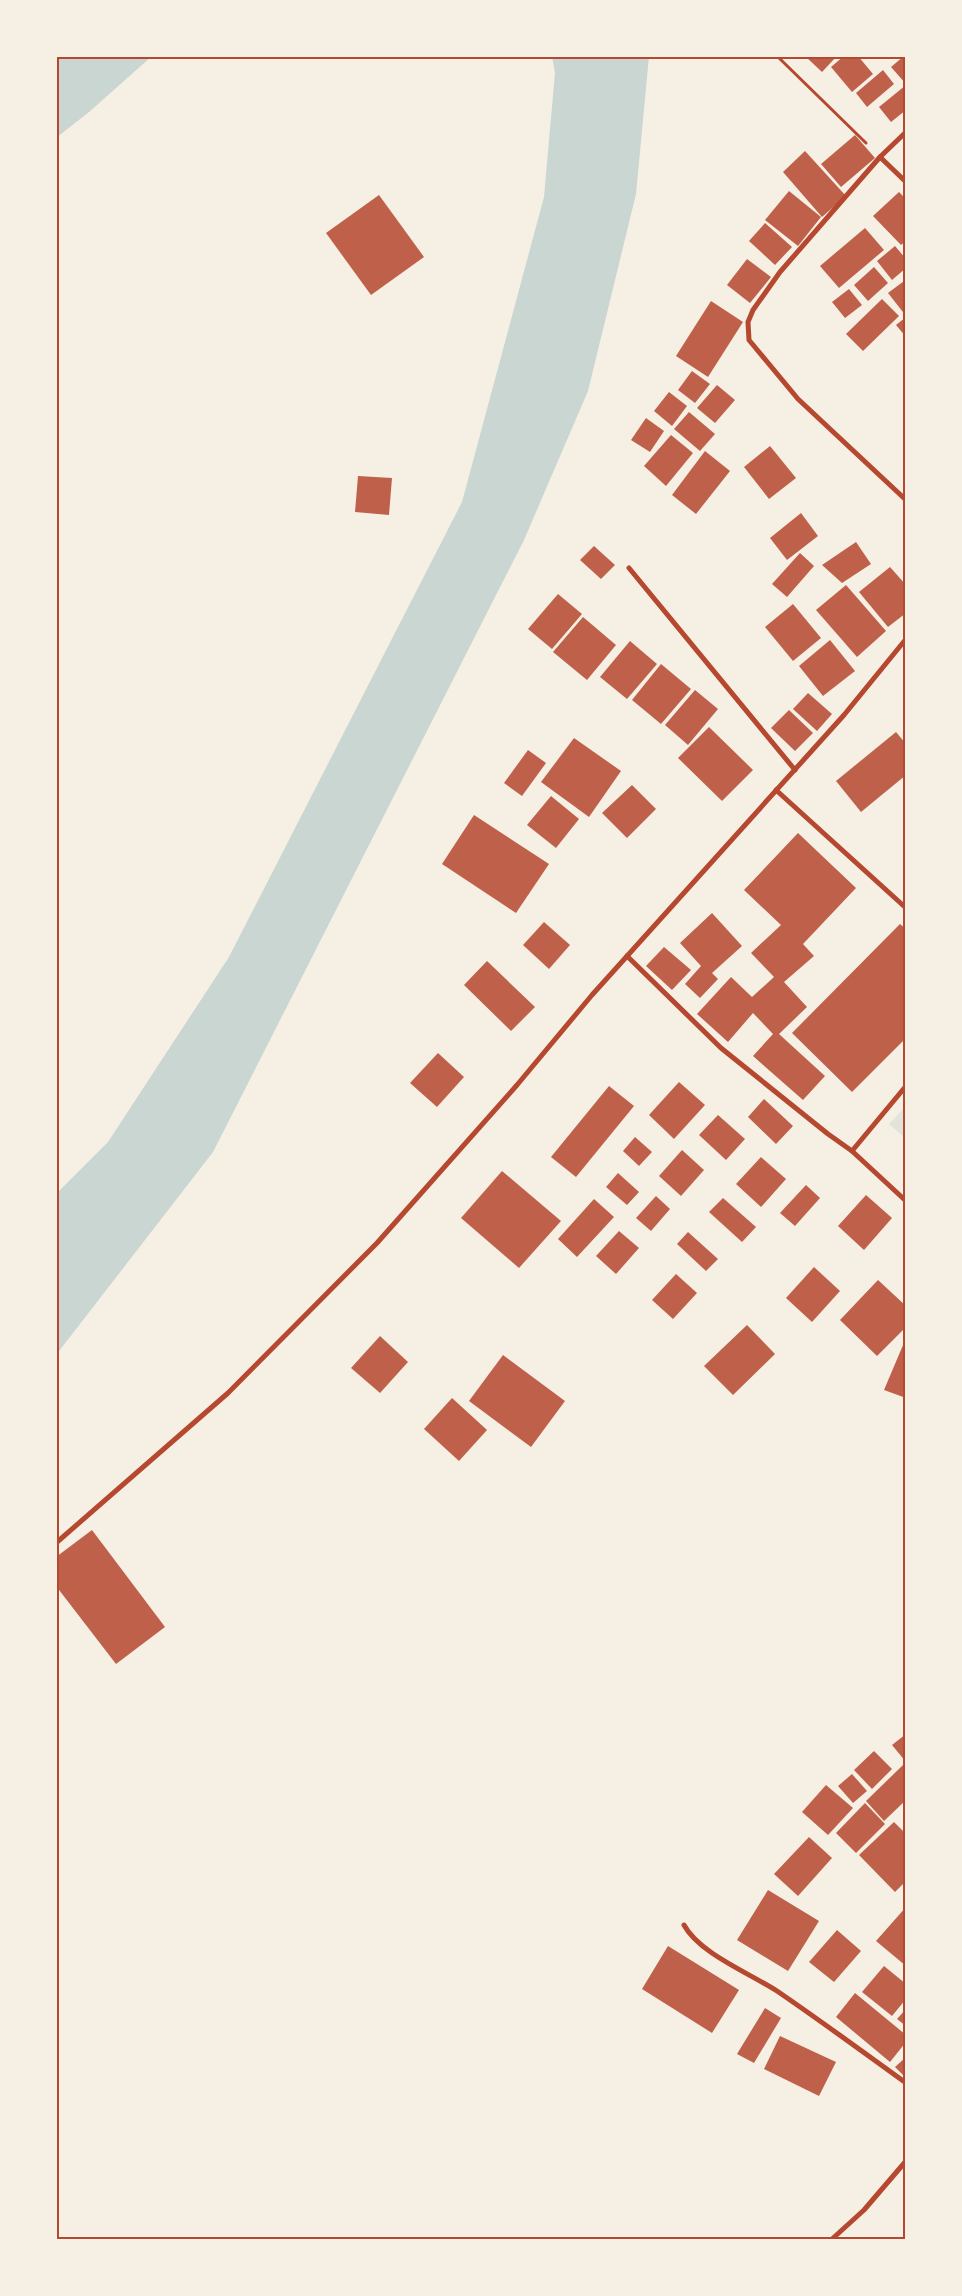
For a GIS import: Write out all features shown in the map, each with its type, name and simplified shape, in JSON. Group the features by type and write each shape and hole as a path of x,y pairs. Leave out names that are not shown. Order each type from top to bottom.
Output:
{"street":[{"path":"906,132 880,157 780,272 753,310 748,322 749,340 798,399 906,500"},
{"path":"880,157 906,182"},
{"path":"629,568 795,770"},
{"path":"56,1543 228,1393 377,1244 627,956 795,770 906,639"},
{"path":"776,790 906,908"},
{"path":"627,956 721,1048 852,1151 906,1201"},
{"path":"852,1151 906,1086"},
{"path":"684,1925 695,1940 708,1951 779,1993 906,2083"},
{"path":"831,2240 864,2210 906,2161"}],"path":[{"path":"777,56 880,157"}],"shaded area":[{"path":"56,56 152,56 89,112 56,138"},
{"path":"552,56 649,56 636,194 588,391 524,540 213,1152 56,1355 56,1194 108,1142 229,957 462,502 544,197 555,73"},
{"path":"906,1106 906,1139 889,1124"}],"building":[{"path":"805,56 837,56 822,72"},
{"path":"844,56 858,56 873,74 852,92 831,67"},
{"path":"906,56 906,84 891,67"},
{"path":"883,70 894,84 867,107 856,93"},
{"path":"906,85 906,110 891,122 879,107"},
{"path":"855,135 875,158 841,187 821,164"},
{"path":"805,151 846,196 822,217 783,172"},
{"path":"789,191 821,217 798,246 765,220"},
{"path":"899,192 906,199 906,241 901,245 873,216"},
{"path":"379,195 424,257 371,295 326,233"},
{"path":"765,223 792,247 775,265 749,241"},
{"path":"865,228 884,250 839,288 820,266"},
{"path":"895,246 906,259 906,268 892,280 877,261"},
{"path":"747,259 771,277 750,303 727,285"},
{"path":"874,267 888,283 868,301 854,285"},
{"path":"904,281 906,284 906,316 888,293"},
{"path":"849,289 862,305 845,318 832,302"},
{"path":"882,299 899,316 863,351 846,334"},
{"path":"711,301 743,322 708,377 676,356"},
{"path":"906,317 906,337 896,325"},
{"path":"692,371 710,384 695,403 678,390"},
{"path":"717,385 735,400 715,423 697,408"},
{"path":"669,392 687,406 672,426 654,411"},
{"path":"689,412 715,434 700,451 674,429"},
{"path":"646,418 664,431 650,452 631,440"},
{"path":"671,435 693,453 666,486 644,466"},
{"path":"770,446 796,478 769,499 744,467"},
{"path":"705,451 730,471 696,514 672,495"},
{"path":"358,476 392,478 389,515 355,512"},
{"path":"801,513 818,536 787,560 770,538"},
{"path":"856,542 871,564 842,583 822,565"},
{"path":"594,546 615,565 601,579 580,560"},
{"path":"800,553 814,566 787,597 772,584"},
{"path":"890,567 906,585 906,613 888,627 859,592"},
{"path":"846,585 886,631 857,657 816,610"},
{"path":"558,594 582,614 552,649 528,629"},
{"path":"793,604 821,638 793,661 765,627"},
{"path":"583,617 616,645 587,680 553,652"},
{"path":"830,640 855,671 823,696 799,666"},
{"path":"630,641 657,664 627,699 600,677"},
{"path":"661,664 691,689 661,724 632,700"},
{"path":"695,690 718,709 688,745 665,725"},
{"path":"808,693 832,714 817,731 793,709"},
{"path":"789,710 813,733 795,751 771,728"},
{"path":"709,727 753,770 722,801 678,758"},
{"path":"896,732 906,744 906,775 861,812 836,781"},
{"path":"574,738 621,771 589,817 541,782"},
{"path":"528,750 546,763 522,796 504,783"},
{"path":"632,785 656,809 627,838 602,813"},
{"path":"551,796 579,819 556,848 527,825"},
{"path":"474,815 549,864 516,913 442,864"},
{"path":"798,833 856,888 803,944 814,956 784,982 807,1007 779,1034 825,1076 803,1100 753,1056 773,1034 753,1013 728,1042 697,1014 731,977 752,997 774,977 751,953 781,925 744,890"},
{"path":"712,913 742,946 712,973 718,979 700,998 685,984 701,966 680,943"},
{"path":"544,922 570,945 549,969 523,945"},
{"path":"900,924 906,929 906,1038 852,1092 792,1033"},
{"path":"664,947 691,970 672,990 646,966"},
{"path":"487,961 535,1007 511,1031 464,985"},
{"path":"438,1053 464,1077 437,1107 410,1083"},
{"path":"679,1082 705,1105 674,1139 649,1115"},
{"path":"609,1086 634,1106 576,1177 551,1157"},
{"path":"764,1099 793,1126 776,1144 748,1117"},
{"path":"718,1115 745,1139 726,1160 699,1135"},
{"path":"635,1137 652,1152 639,1166 623,1151"},
{"path":"682,1150 704,1170 681,1196 659,1176"},
{"path":"761,1157 786,1179 761,1207 736,1184"},
{"path":"502,1171 561,1221 519,1268 461,1218"},
{"path":"618,1173 639,1192 627,1205 606,1187"},
{"path":"806,1185 820,1198 795,1226 780,1213"},
{"path":"866,1195 892,1218 864,1250 838,1226"},
{"path":"656,1196 670,1209 651,1231 636,1218"},
{"path":"723,1198 756,1227 742,1242 709,1212"},
{"path":"594,1199 614,1217 577,1257 558,1239"},
{"path":"619,1231 639,1248 616,1274 596,1256"},
{"path":"688,1232 718,1259 706,1271 677,1244"},
{"path":"814,1267 840,1291 812,1322 786,1298"},
{"path":"676,1274 697,1293 673,1319 652,1300"},
{"path":"878,1280 906,1306 906,1327 877,1356 840,1320"},
{"path":"747,1325 775,1354 733,1395 704,1366"},
{"path":"380,1336 408,1362 380,1393 351,1368"},
{"path":"906,1338 906,1398 884,1390"},
{"path":"503,1355 565,1401 531,1447 469,1401"},
{"path":"452,1398 487,1430 459,1461 424,1429"},
{"path":"92,1530 165,1627 116,1664 56,1586 56,1557"},
{"path":"906,1734 906,1762 892,1745"},
{"path":"874,1751 892,1769 872,1789 854,1770"},
{"path":"903,1765 906,1768 906,1800 884,1821 866,1801"},
{"path":"852,1774 867,1791 853,1803 838,1786"},
{"path":"826,1785 853,1808 828,1835 802,1812"},
{"path":"865,1803 885,1824 856,1853 836,1833"},
{"path":"894,1822 906,1834 906,1881 895,1892 859,1855"},
{"path":"809,1837 832,1858 798,1896 774,1874"},
{"path":"768,1890 819,1921 788,1971 737,1940"},
{"path":"906,1907 906,1966 876,1941"},
{"path":"837,1930 861,1951 834,1982 809,1962"},
{"path":"668,1946 739,1990 712,2033 642,1989"},
{"path":"884,1966 906,1984 906,1999 892,2016 862,1992"},
{"path":"855,1993 906,2035 906,2042 890,2062 836,2017"},
{"path":"765,2008 781,2018 754,2063 737,2054"},
{"path":"906,2009 906,2026 897,2019"},
{"path":"780,2036 836,2062 819,2096 764,2069"},
{"path":"906,2057 906,2078 895,2067"}]}
